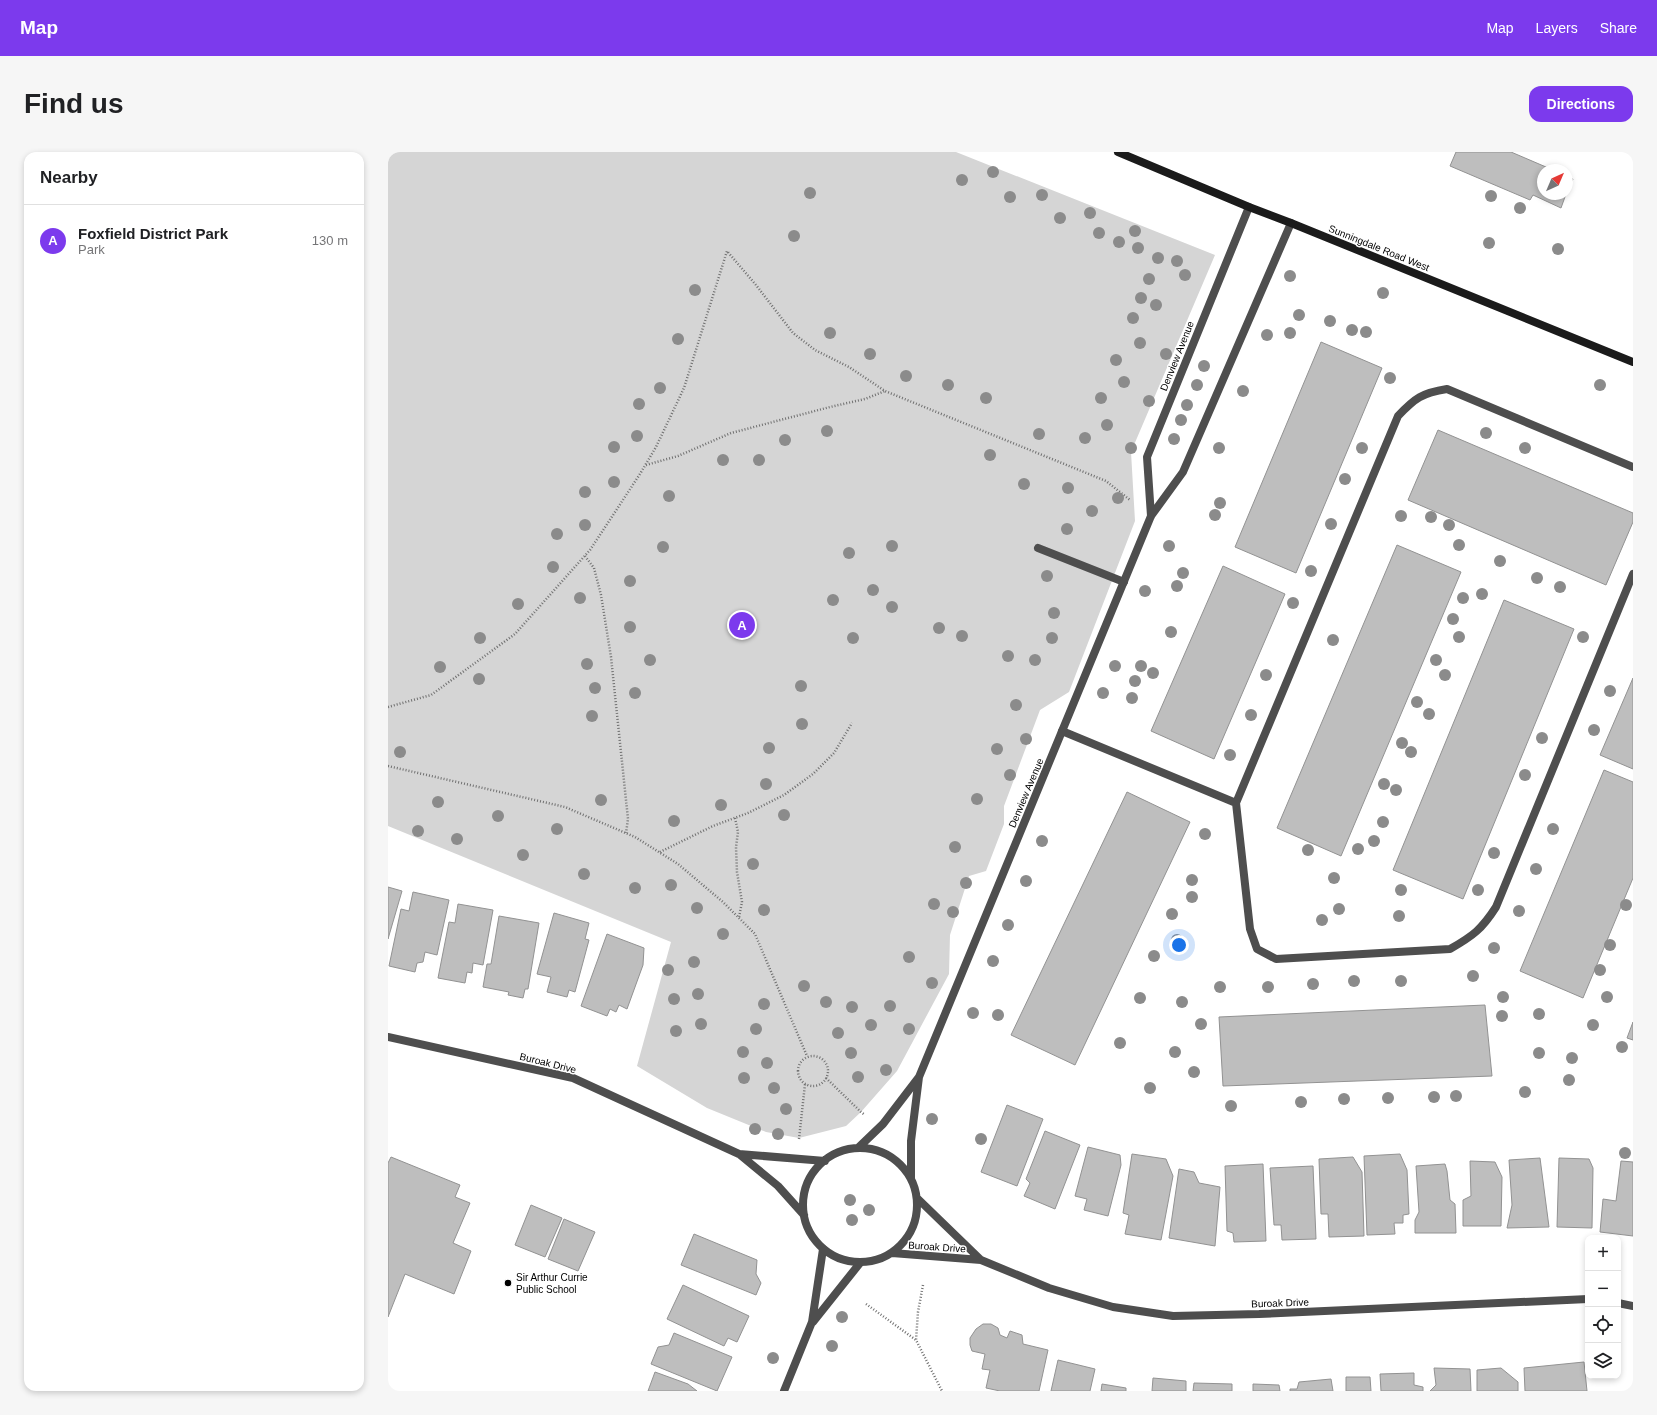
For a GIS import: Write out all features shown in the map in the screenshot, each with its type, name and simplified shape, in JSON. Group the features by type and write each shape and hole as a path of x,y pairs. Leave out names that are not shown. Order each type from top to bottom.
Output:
{"main road":[{"name":"Sunningdale Road West","path":"1118,152 1249,207 1633,362"}],"street":[{"name":"Denview Avenue","path":"1151,516 1147,457 1249,207"},
{"name":"Denview Avenue","path":"858,1148 883,1124 919,1077 1151,516 1184,472 1291,223"},
{"path":"1633,467 1447,390 1429,392 1411,403 1398,416 1236,803 1250,929 1258,949 1276,959 1450,950 1469,939 1485,925 1496,907 1633,574"},
{"path":"1038,548 1124,582"},
{"path":"1062,731 1236,803"},
{"name":"Buroak Drive","path":"388,1037 573,1078 739,1154 778,1186 804,1215"},
{"name":"Denview Avenue","path":"911,1179 911,1141 919,1077"},
{"path":"858,1148 874,1150 889,1156 902,1166 911,1179 917,1198 917,1214 912,1229 904,1242 892,1253 876,1260 860,1263 846,1261 834,1256 822,1248 810,1234 804,1215 803,1200 806,1185 814,1172 824,1161 840,1152 858,1148"},
{"name":"Buroak Drive","path":"739,1154 824,1161"},
{"name":"Buroak Drive","path":"917,1198 981,1260"},
{"path":"784,1391 812,1322 822,1248"},
{"name":"Buroak Drive","path":"892,1253 981,1260 1049,1288 1113,1307 1173,1316 1267,1314 1585,1299"},
{"path":"812,1322 860,1263"},
{"path":"1621,1304 1633,1306"}],"path":[{"path":"388,707 431,695 515,634 585,556 656,447 684,388 727,251 756,285 793,333 816,350 850,367 885,391 1106,481 1151,516"},
{"path":"645,465 678,456 731,433 830,407 865,400 885,391"},
{"path":"585,556 594,568 601,595 610,649 628,818 626,833"},
{"path":"659,852 713,826 784,796 814,774 834,753 852,723"},
{"path":"388,766 566,807 635,837 678,864 723,902 755,934 807,1056"},
{"path":"735,818 738,832 736,847 742,902 738,917"},
{"path":"813,1055 825,1060 828,1066 828,1075 823,1083 814,1086 805,1084 799,1077 798,1069 800,1062 807,1056 813,1055"},
{"path":"826,1078 861,1112 868,1116"},
{"path":"799,1139 805,1084"},
{"path":"916,1340 918,1312 923,1285"},
{"path":"866,1304 916,1340 942,1391"}],"shaded area":[{"path":"388,152 956,152 1215,255 1131,452 1135,521 1069,692 1040,710 1004,806 1004,824 986,871 969,876 950,935 949,974 897,1071 861,1112 846,1126 799,1138 766,1132 707,1108 637,1066 671,942 388,826"}],"building":[{"path":"1456,152 1511,152 1539,164 1537,164 1537,197 1533,195 1530,200 1450,166"},
{"path":"1544,200 1564,200 1561,208"},
{"path":"1321,342 1382,368 1296,573 1235,547"},
{"path":"1438,430 1633,513 1633,522 1606,585 1408,500"},
{"path":"1397,545 1461,572 1341,856 1277,828"},
{"path":"1223,566 1285,594 1214,759 1151,731"},
{"path":"1504,600 1574,629 1463,899 1393,870"},
{"path":"1633,678 1633,769 1600,755"},
{"path":"1604,770 1633,782 1633,878 1583,998 1520,971"},
{"path":"1127,792 1190,822 1075,1065 1011,1035"},
{"path":"388,887 402,891 388,939"},
{"path":"413,892 449,900 437,955 425,952 423,962 417,963 415,972 389,966 401,909 409,911"},
{"path":"458,904 493,910 483,965 473,963 472,973 467,972 465,983 438,978 449,922 455,923"},
{"path":"554,913 589,923 585,939 589,940 575,992 569,990 567,997 547,992 551,977 537,974"},
{"path":"499,916 539,923 528,989 525,989 523,998 508,995 509,992 483,987 487,964 491,964"},
{"path":"607,934 644,948 643,965 627,1009 619,1005 616,1012 610,1009 607,1016 581,1006"},
{"path":"1485,1005 1492,1076 1223,1086 1219,1017"},
{"path":"1633,1022 1633,1040 1627,1038"},
{"path":"1007,1105 1043,1119 1017,1186 981,1172"},
{"path":"1045,1131 1080,1145 1055,1209 1024,1196 1030,1183 1026,1179"},
{"path":"1088,1147 1120,1155 1121,1165 1108,1216 1084,1210 1087,1199 1075,1196"},
{"path":"1132,1154 1166,1159 1173,1176 1161,1240 1125,1234 1129,1215 1123,1213"},
{"path":"1400,1154 1407,1170 1409,1214 1403,1215 1403,1223 1394,1223 1395,1234 1367,1235 1364,1156"},
{"path":"391,1157 460,1185 455,1197 470,1203 453,1243 471,1251 454,1294 405,1274 388,1317 388,1163"},
{"path":"1353,1157 1362,1172 1364,1236 1329,1237 1328,1214 1321,1214 1319,1159"},
{"path":"1540,1158 1549,1227 1507,1228 1512,1205 1509,1160"},
{"path":"1559,1158 1589,1159 1593,1168 1592,1228 1557,1227"},
{"path":"1470,1161 1495,1162 1502,1177 1501,1226 1463,1226 1463,1200 1471,1196"},
{"path":"1621,1161 1633,1162 1633,1236 1600,1232 1603,1199 1616,1201"},
{"path":"1263,1164 1266,1241 1234,1242 1233,1233 1227,1231 1225,1166"},
{"path":"1445,1164 1450,1200 1455,1204 1456,1233 1415,1233 1415,1220 1419,1212 1416,1166"},
{"path":"1313,1166 1316,1239 1282,1240 1281,1225 1274,1225 1270,1168"},
{"path":"1179,1169 1194,1172 1199,1183 1220,1187 1215,1246 1169,1238"},
{"path":"531,1205 562,1218 545,1257 515,1245"},
{"path":"564,1219 595,1232 578,1271 548,1259"},
{"path":"694,1234 757,1260 756,1274 761,1283 756,1295 681,1265"},
{"path":"683,1285 749,1316 737,1342 728,1338 724,1346 667,1319"},
{"path":"983,1324 991,1324 998,1328 1000,1335 1007,1338 1010,1331 1022,1335 1023,1344 1048,1350 1039,1391 1000,1391 986,1388 990,1370 982,1369 985,1354 972,1351 970,1345 970,1338 976,1329"},
{"path":"674,1333 732,1357 717,1391 651,1364 658,1347 669,1345"},
{"path":"1058,1360 1095,1369 1090,1391 1051,1391"},
{"path":"1584,1362 1587,1391 1525,1391 1524,1368"},
{"path":"1434,1368 1470,1369 1471,1391 1430,1391 1436,1385"},
{"path":"1501,1368 1518,1382 1518,1391 1477,1391 1477,1370"},
{"path":"655,1372 688,1384 697,1391 648,1391"},
{"path":"1414,1373 1414,1385 1423,1387 1423,1391 1381,1391 1380,1374"},
{"path":"1346,1377 1370,1377 1371,1391 1346,1391"},
{"path":"1153,1378 1186,1381 1186,1391 1152,1391"},
{"path":"1331,1379 1333,1391 1290,1391 1290,1389 1297,1389 1299,1382"},
{"path":"1194,1383 1232,1384 1232,1391 1193,1391"},
{"path":"1102,1384 1126,1388 1126,1391 1101,1391"},
{"path":"1253,1384 1279,1385 1280,1391 1253,1391"}],"place":[{"name":"Foxfield District Park","path":"742,625"},
{"name":"Sir Arthur Currie Public School","path":"508,1283"}]}
